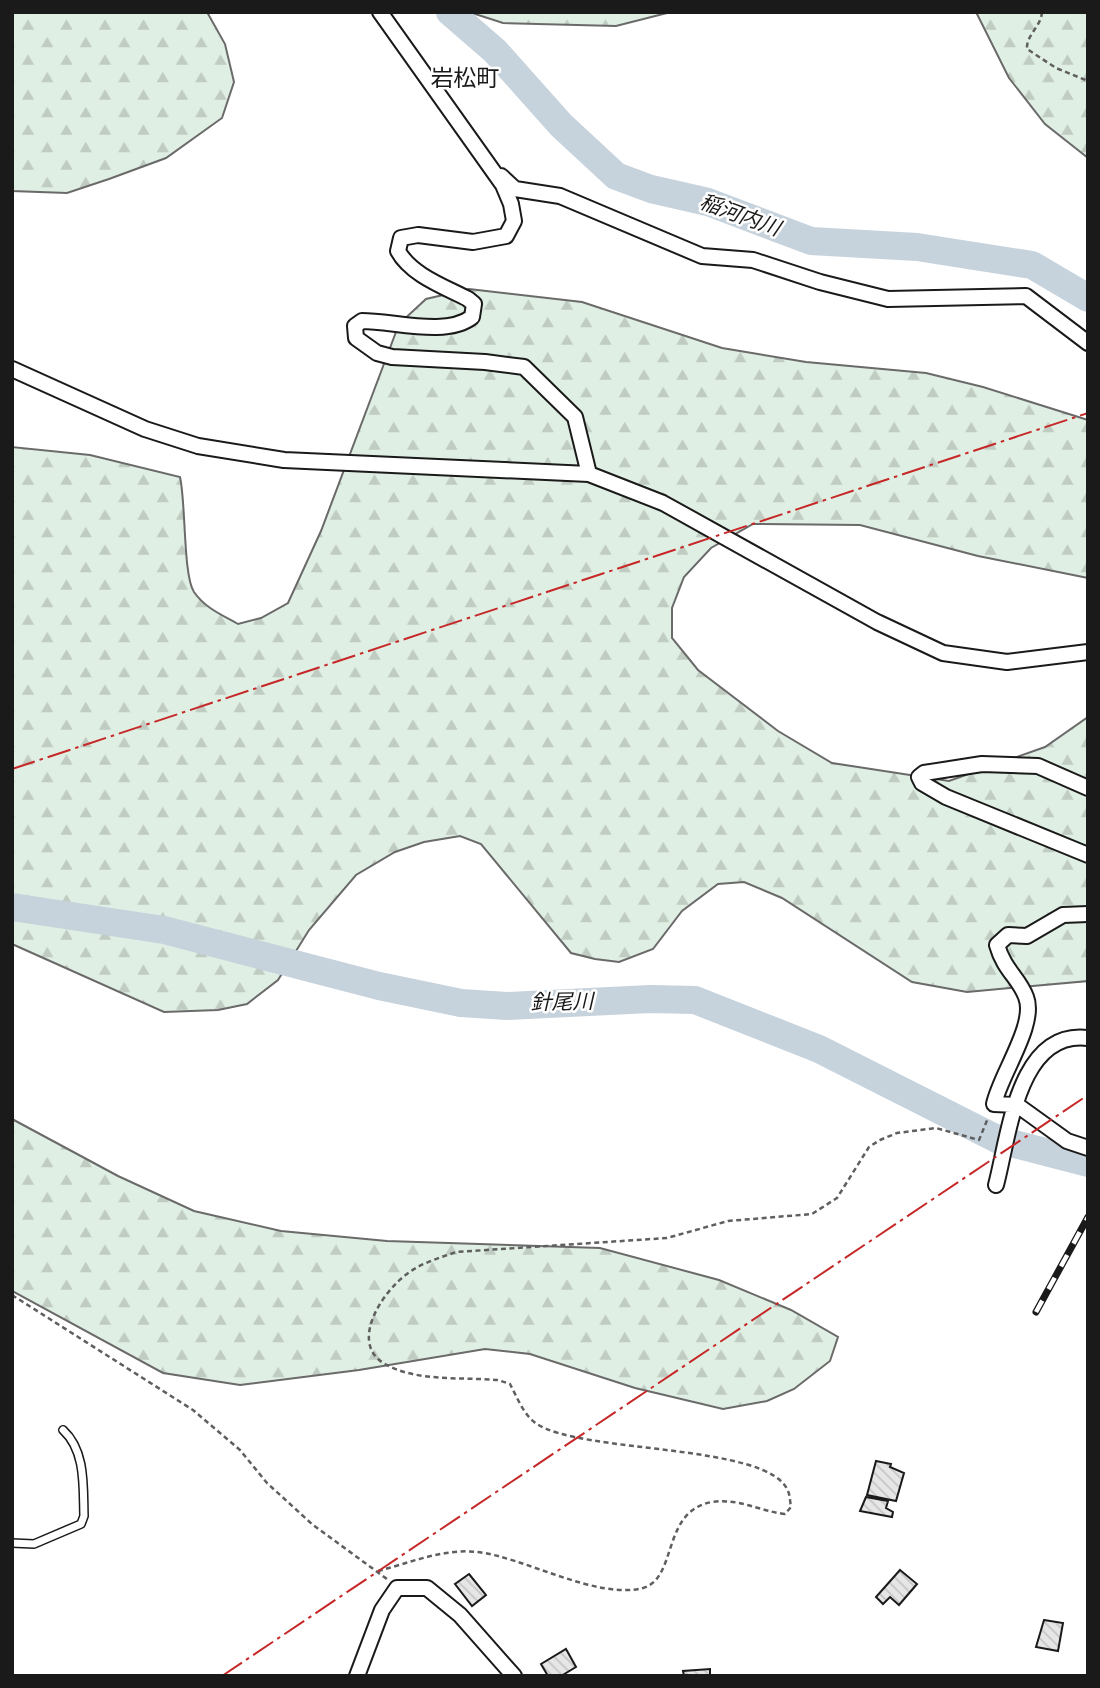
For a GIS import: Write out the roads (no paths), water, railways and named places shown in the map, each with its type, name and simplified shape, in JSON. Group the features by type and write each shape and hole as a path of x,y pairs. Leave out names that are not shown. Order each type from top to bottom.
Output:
{"street":[{"path":"380,12 492,167 511,204 514,221 506,236 473,242 418,235 401,238 398,251 403,260 427,277 468,299 474,304 472,317 461,326 446,328 362,321 355,326 355,338 377,353 393,357 524,367 575,416 589,474"},
{"path":"492,167 516,189 560,197 702,256 753,260 820,282 888,299 1026,296 1088,343"},
{"path":"12,369 145,429 198,446 284,460 589,474 663,503 877,622 943,653 1007,662 1088,652"},
{"path":"1088,788 1038,766 982,764 924,773 919,777 922,783 946,797 1088,855"},
{"path":"1088,914 1063,915 1027,936 1008,935 997,945 1003,964 1026,997 1027,1020 998,1088 994,1104 1016,1109 1067,1141 1088,1148"},
{"path":"996,1185 1024,1078 1042,1051 1075,1036 1088,1038"},
{"path":"357,1676 382,1610 397,1588 427,1588 460,1615 514,1676"}],"lane":[{"path":"12,1543 34,1544 81,1524 84,1516 81,1459 71,1437 63,1430"}],"waterway":[{"name":"稲河内川","path":"450,12 495,51 561,125 616,176 651,189 708,202 811,241 917,247 1032,265 1088,298"},
{"name":"針尾川","path":"12,907 164,930 379,986 461,1003 507,1006 650,999 695,1000 819,1049 999,1140 1088,1163"}],"railway":[{"path":"1036,1312 1088,1217"}],"district":[{"name":"岩松町","path":"465,78"}]}
